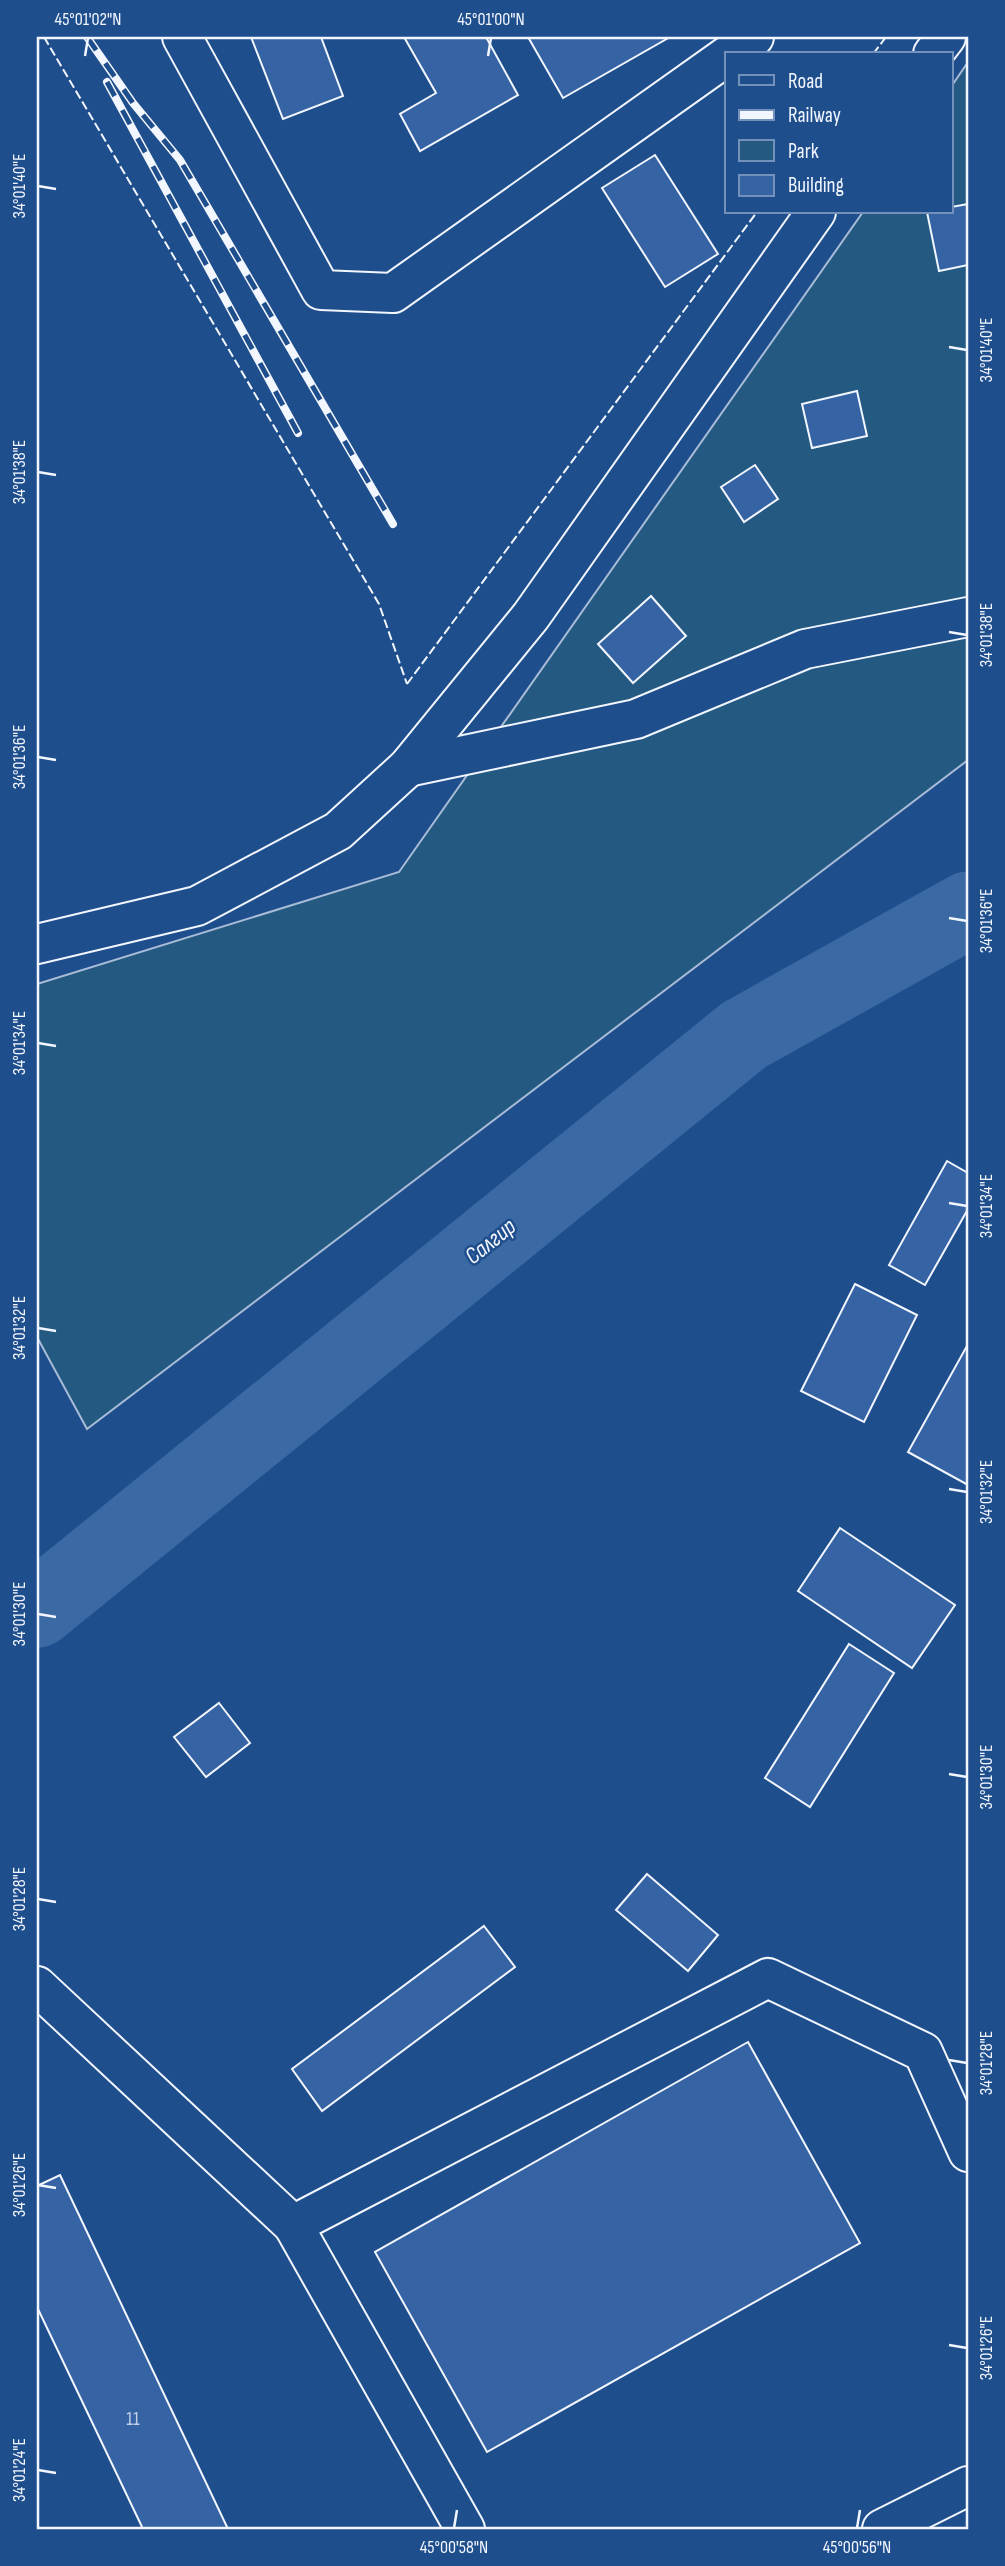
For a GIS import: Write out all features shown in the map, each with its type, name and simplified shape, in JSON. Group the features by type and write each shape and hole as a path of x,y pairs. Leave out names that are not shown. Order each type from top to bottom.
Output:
{"street":[{"path":"182,37 321,290 393,293 725,57"},
{"path":"732,52 754,37"},
{"path":"935,52 946,37"},
{"path":"37,944 197,906 338,831 408,767 531,616 815,214"},
{"path":"408,767 636,719 805,649 968,617"},
{"path":"293,2225 768,1978 923,2052 968,2152"},
{"path":"37,1986 293,2225 465,2529"},
{"path":"882,2529 968,2486"}],"green space":[{"path":"968,62 968,760 87,1429 37,1337 37,984 399,872 862,214 953,214 953,84"}],"building":[{"path":"251,37 321,37 343,96 283,119"},
{"path":"404,37 486,37 518,95 420,151 400,114 436,93"},
{"path":"528,37 670,37 563,98"},
{"path":"655,155 718,254 665,287 602,188"},
{"path":"968,204 968,265 939,271 927,214 953,214 953,207"},
{"path":"857,391 867,436 812,448 802,404"},
{"path":"755,465 778,499 744,522 721,487"},
{"path":"651,596 686,636 633,683 598,644"},
{"path":"947,1161 968,1173 968,1209 925,1285 889,1265"},
{"path":"855,1284 917,1315 864,1422 801,1391"},
{"path":"968,1344 968,1485 908,1452"},
{"path":"840,1528 955,1605 912,1668 798,1591"},
{"path":"849,1644 894,1673 810,1807 765,1778"},
{"path":"219,1703 250,1743 206,1777 174,1737"},
{"path":"647,1874 718,1935 688,1971 616,1910"},
{"path":"484,1926 515,1967 322,2111 292,2069"},
{"path":"748,2042 860,2243 487,2452 375,2252"},
{"path":"60,2175 228,2529 143,2529 37,2307 37,2186"}],"waterway":[{"name":"Салгир","path":"37,1609 744,1035 968,910"}],"railway":[{"path":"87,37 133,103 180,160 393,524"},
{"path":"107,82 298,433"}],"fence":[{"path":"44,37 379,604 407,684"},
{"path":"875,52 886,37"},
{"path":"407,684 756,214"}]}
